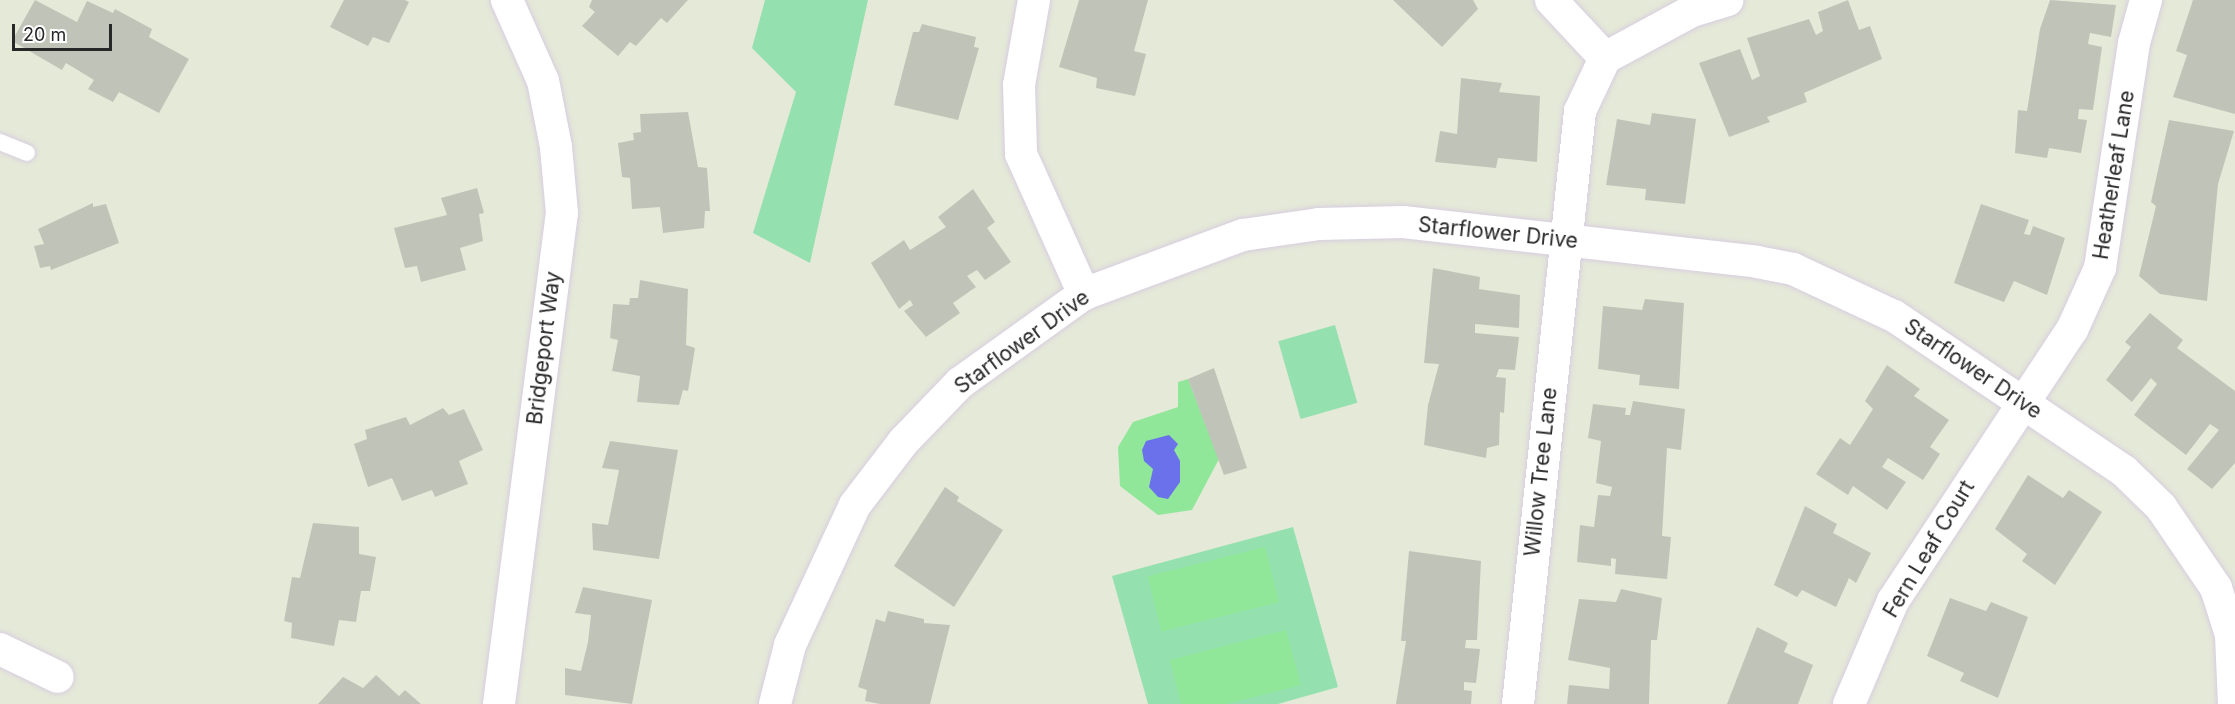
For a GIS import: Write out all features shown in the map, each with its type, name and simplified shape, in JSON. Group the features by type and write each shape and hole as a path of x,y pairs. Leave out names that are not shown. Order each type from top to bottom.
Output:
{"street":[{"name":"Bridgeport Way","path":"499,704 562,213 556,147 543,81 507,0"},
{"path":"1034,0 1019,85 1021,154 1084,294"},
{"path":"1551,0 1605,58 1692,11 1727,0"},
{"name":"Heatherleaf Lane","path":"2022,401 2072,330 2100,268 2134,43 2146,0"},
{"name":"Willow Tree Lane","path":"1518,704 1564,240 1580,111 1605,58"},
{"name":"Starflower Drive","path":"775,704 790,645 855,505 904,441 960,383 1084,294 1243,236 1319,224 1403,222 1794,269 1894,316 2124,471 2190,544 2216,588 2231,635 2235,704"},
{"name":"Fern Leaf Court","path":"1850,704 1893,602 2022,401"},
{"path":"0,648 58,677"}],"lane":[{"path":"0,142 27,153"}],"green space":[{"path":"765,0 868,0 810,263 753,233 796,92 752,48"},
{"path":"1335,325 1357,403 1301,419 1278,341"},
{"path":"1188,379 1219,459 1192,510 1158,515 1120,486 1118,447 1133,422 1178,407 1178,382"},
{"path":"1293,527 1338,687 1278,704 1148,704 1112,576"},
{"path":"1265,547 1279,602 1161,632 1148,576"},
{"path":"1286,630 1301,685 1227,704 1181,704 1170,660"}],"shaded area":[{"path":"1169,435 1178,444 1174,450 1180,461 1180,482 1168,499 1158,497 1149,487 1153,469 1144,461 1142,450 1146,441"}],"building":[{"path":"35,0 77,22 87,1 113,13 115,9 152,29 149,37 189,59 159,113 119,92 113,102 88,89 94,80 66,63 62,70 12,41"},
{"path":"344,0 405,0 409,2 389,43 373,37 368,46 330,27"},
{"path":"592,0 688,0 667,23 661,18 636,46 630,42 618,56 582,26 595,12 589,7"},
{"path":"1079,0 1148,0 1134,51 1146,54 1135,96 1096,88 1097,78 1059,67"},
{"path":"1393,0 1473,0 1478,9 1442,47"},
{"path":"1848,0 1859,30 1870,26 1882,59 1804,93 1807,102 1767,117 1770,122 1729,137 1699,63 1740,49 1752,80 1760,76 1747,38 1809,19 1816,35 1823,31 1818,12"},
{"path":"2050,0 2116,5 2111,37 2090,33 2088,44 2102,47 2093,110 2079,109 2078,119 2087,120 2081,153 2049,148 2047,158 2015,153 2018,110 2027,111 2040,29"},
{"path":"2193,0 2235,0 2235,114 2173,97 2187,55 2176,51"},
{"path":"922,24 976,37 974,47 979,48 958,120 894,105 913,32 919,32"},
{"path":"1461,78 1502,83 1499,92 1540,96 1537,162 1498,158 1496,168 1435,162 1440,131 1457,134"},
{"path":"688,112 698,167 707,168 710,211 705,211 704,228 663,233 660,207 632,209 630,178 622,177 618,143 634,140 633,133 641,132 640,114"},
{"path":"1652,113 1696,119 1685,204 1645,200 1646,189 1606,185 1617,119 1650,125"},
{"path":"2169,120 2234,131 2218,184 2207,301 2160,294 2139,276 2156,206 2151,202"},
{"path":"477,188 484,213 479,214 483,241 460,248 466,270 421,282 417,266 405,268 394,228 447,215 441,198"},
{"path":"973,189 995,222 987,228 1011,262 985,280 977,270 967,276 976,287 953,303 960,313 926,337 904,311 913,305 910,300 899,309 871,263 904,240 910,250 946,227 938,217"},
{"path":"93,203 93,207 106,204 119,243 51,270 50,266 40,268 34,246 44,244 38,229"},
{"path":"1981,204 2029,220 2024,234 2030,235 2033,226 2065,238 2047,295 2014,281 2004,302 1954,283"},
{"path":"1433,268 1480,277 1479,289 1520,295 1519,328 1475,324 1475,333 1519,337 1515,370 1499,369 1496,377 1506,378 1504,413 1500,412 1499,445 1487,448 1486,458 1424,445 1428,405 1439,364 1424,363"},
{"path":"640,280 688,289 686,345 695,348 688,391 683,390 679,405 637,402 640,376 612,371 618,340 610,338 613,304 629,305 630,298 638,298"},
{"path":"1645,299 1684,303 1679,389 1639,385 1640,375 1598,369 1603,306 1642,310"},
{"path":"2150,313 2183,340 2177,348 2235,391 2235,463 2212,489 2187,469 2219,430 2210,424 2186,455 2134,415 2157,384 2151,378 2132,402 2106,380 2131,347 2125,342"},
{"path":"1887,365 1920,389 1914,396 1949,420 1930,447 1940,454 1923,480 1888,458 1882,467 1906,482 1887,510 1853,486 1848,495 1816,474 1840,438 1850,445 1873,409 1865,401"},
{"path":"1214,368 1247,468 1224,475 1188,379"},
{"path":"1633,401 1685,409 1681,450 1667,448 1662,536 1671,537 1667,579 1615,574 1616,559 1611,558 1611,566 1577,562 1580,525 1594,527 1598,495 1610,496 1612,487 1596,483 1601,441 1588,438 1593,404 1626,408 1625,415 1630,415"},
{"path":"443,408 449,415 464,409 483,450 459,461 468,484 435,497 432,490 402,501 392,478 368,487 354,444 367,439 365,430 406,417 410,425"},
{"path":"610,441 678,450 659,559 593,550 592,523 608,525 619,470 602,468"},
{"path":"2028,475 2063,498 2069,490 2102,512 2055,585 2022,561 2027,554 1995,529"},
{"path":"945,487 959,497 957,501 1003,530 954,607 894,566"},
{"path":"1805,506 1837,524 1833,533 1871,553 1856,583 1849,578 1836,607 1802,590 1797,597 1774,585"},
{"path":"313,523 359,527 359,554 376,557 370,591 361,591 356,622 339,620 334,646 291,638 292,623 284,621 292,577 300,578"},
{"path":"1409,551 1481,561 1477,640 1466,640 1465,648 1480,649 1476,683 1464,682 1464,690 1472,691 1471,704 1396,704 1406,641 1401,641"},
{"path":"583,587 652,600 632,704 565,695 565,668 581,671 588,642 591,615 575,613"},
{"path":"1621,589 1662,598 1657,640 1651,640 1649,704 1567,704 1569,685 1609,689 1610,668 1568,660 1579,599 1616,602"},
{"path":"1950,598 1986,611 1991,602 2028,617 1998,698 1960,681 1964,673 1927,656"},
{"path":"888,611 924,619 924,623 950,625 930,704 880,704 865,701 867,690 858,687 876,619 885,622"},
{"path":"1757,627 1788,643 1784,652 1813,665 1798,704 1727,704"},
{"path":"376,675 399,696 405,690 421,704 318,704 343,677 363,688"}]}
